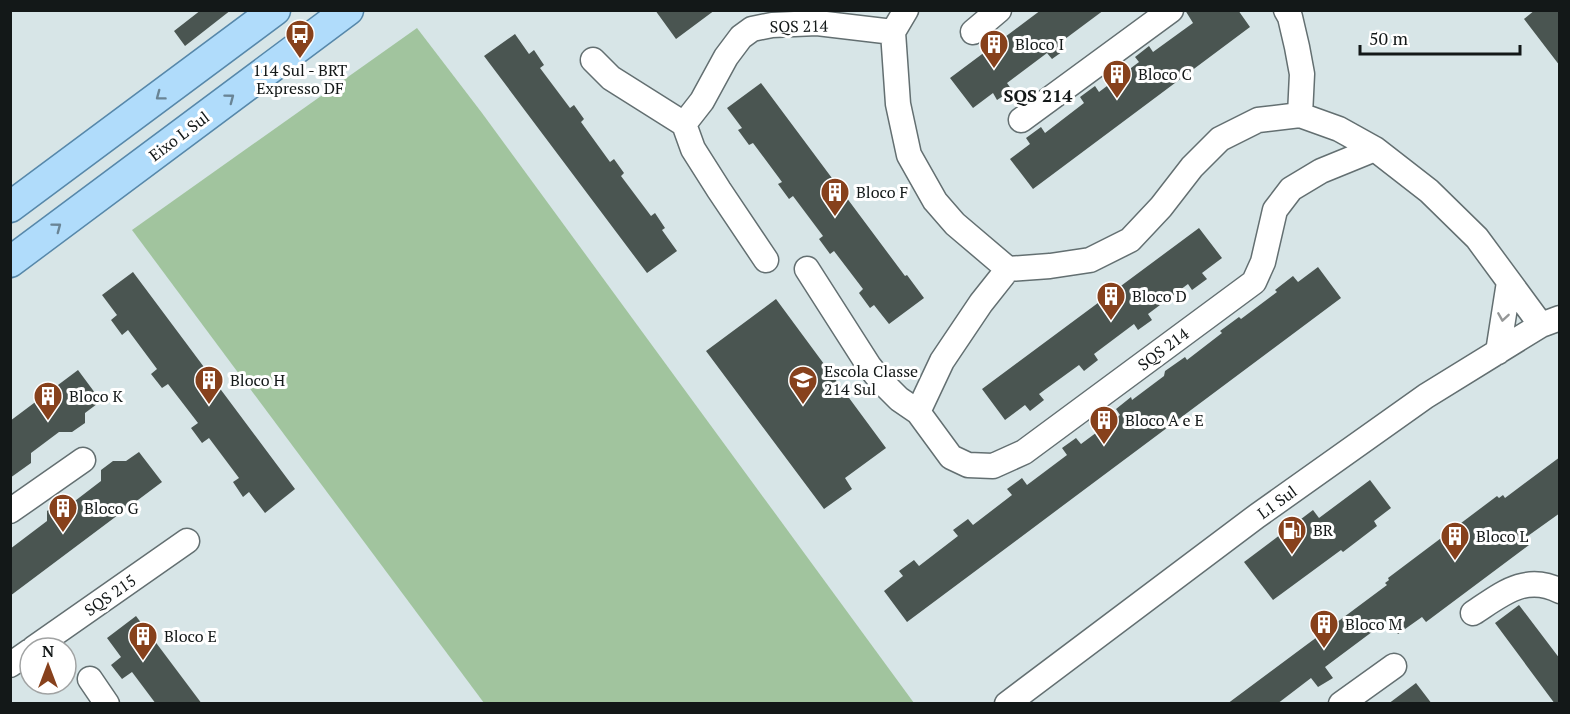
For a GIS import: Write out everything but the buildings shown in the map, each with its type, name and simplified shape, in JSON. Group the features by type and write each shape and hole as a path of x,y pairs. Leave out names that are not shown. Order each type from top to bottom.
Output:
{"main road":[{"path":"10,207 274,10"},
{"name":"Eixo L Sul","path":"10,262 348,10"}],"street":[{"path":"906,10 893,32 898,104 909,155 935,201 956,224 1008,269 1090,260 1130,240 1161,207 1192,167 1220,139 1258,120 1300,115 1340,129 1375,149 1429,190 1477,238 1509,282 1550,322"},
{"path":"973,32 999,10"},
{"path":"1021,120 1171,10"},
{"path":"1286,10 1298,47 1302,74 1300,115"},
{"name":"SQS 214","path":"684,124 702,101 726,57 741,37 752,29 817,23 893,32"},
{"path":"593,60 611,78 684,124 693,149 766,260"},
{"name":"SQS 214","path":"807,269 875,373 899,399 918,411 951,457 968,465 993,466 1024,452 1254,282 1263,262 1275,210 1291,189 1321,171 1375,149"},
{"path":"918,411 942,361 981,303 1008,269"},
{"path":"1498,352 1509,282"},
{"name":"L1 Sul","path":"1007,704 1257,516 1426,396 1550,322"},
{"path":"10,512 83,460"},
{"name":"SQS 215","path":"51,636 187,541"},
{"path":"1473,613 1516,586 1538,584 1560,591"},
{"path":"1341,704 1394,666"},
{"path":"90,679 107,704"}],"green space":[{"path":"417,28 482,113 914,703 484,703 132,230"}],"place":[{"name":"114 Sul - BRT Expresso DF","path":"300,60"},
{"name":"Bloco I","path":"994,70"},
{"name":"Bloco C","path":"1117,100"},
{"name":"Bloco F","path":"835,218"},
{"name":"Bloco D","path":"1111,322"},
{"name":"Bloco H","path":"209,406"},
{"name":"Escola Classe 214 Sul","path":"803,406"},
{"name":"Bloco K","path":"48,422"},
{"name":"Bloco A e E","path":"1104,446"},
{"name":"Bloco G","path":"63,534"},
{"name":"BR","path":"1292,556"},
{"name":"Bloco L","path":"1455,562"},
{"name":"Bloco M","path":"1324,650"},
{"name":"Bloco E","path":"143,662"}],"district":[{"name":"SQS 214","path":"1038,96"}]}
